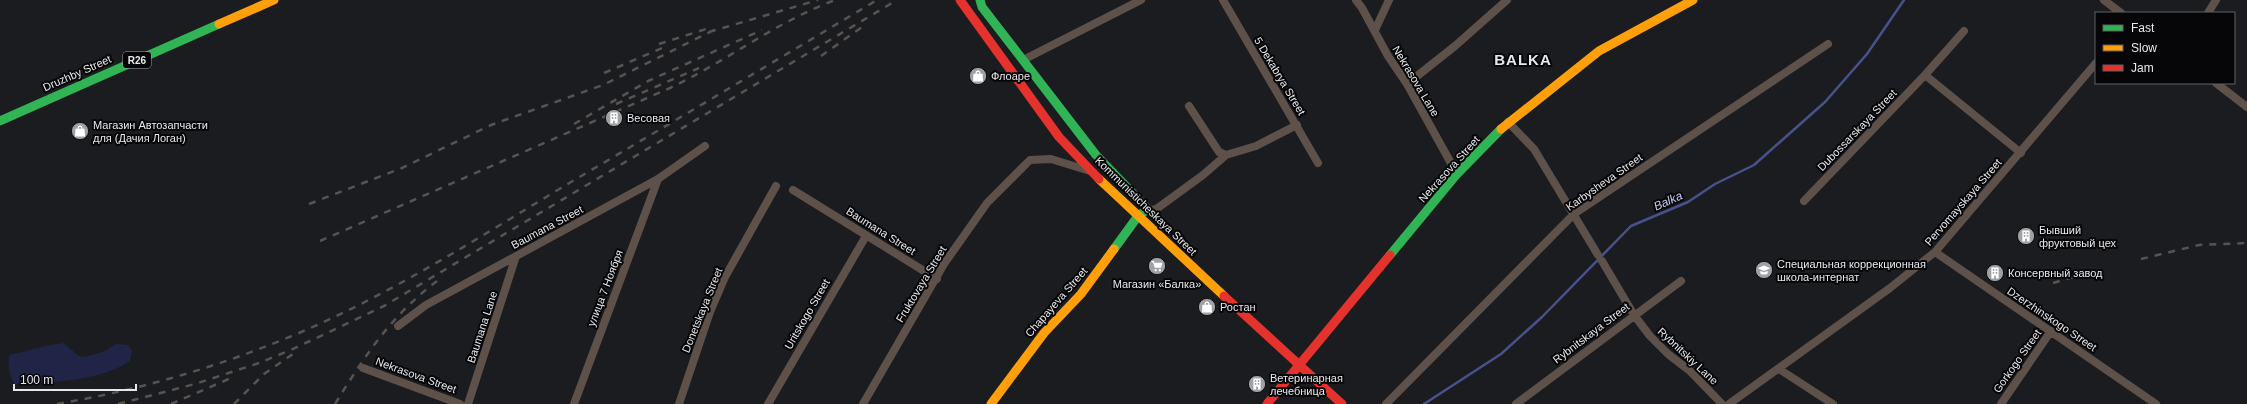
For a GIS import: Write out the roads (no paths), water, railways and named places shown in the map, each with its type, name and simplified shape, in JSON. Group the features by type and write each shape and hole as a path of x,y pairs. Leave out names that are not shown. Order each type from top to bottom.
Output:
{"street":[{"name":"Druzhby Street","path":"0,120 274,0"},
{"name":"Kommunisticheskaya Street","path":"960,0 1059,137 1092,172 1342,404"},
{"path":"980,0 982,7 1096,155 1148,209 1155,210 1203,175 1226,155 1256,146 1297,125"},
{"path":"1023,60 1141,0"},
{"name":"5 Dekabrya Street","path":"1223,0 1318,163"},
{"name":"Nekrasova Lane","path":"1356,0 1375,30 1388,56 1407,84 1457,174"},
{"path":"1375,30 1389,0"},
{"path":"1407,84 1455,46 1507,0"},
{"name":"Nekrasova Street","path":"1267,404 1457,174 1508,122 1599,51 1693,0"},
{"path":"2104,0 2120,12"},
{"path":"2209,12 2216,0"},
{"name":"Dubossarskaya Street","path":"1804,201 1925,75 1964,31"},
{"name":"Karbysheva Street","path":"1386,404 1574,214 1828,44"},
{"name":"Pervomayskaya Street","path":"1729,404 1890,288 1935,252 2021,153 2095,64"},
{"path":"1925,75 2021,153"},
{"path":"2217,84 2247,107"},
{"path":"1189,106 1219,152 1226,155"},
{"name":"Rybnitskiy Lane","path":"1508,122 1534,149 1634,315 1650,336 1668,354 1690,371 1722,404"},
{"name":"Baumana Street","path":"398,326 426,305 658,179 705,146"},
{"name":"Fruktovaya Street","path":"863,404 944,264 987,203 1030,160 1051,159 1092,172"},
{"name":"улица 7 Ноября","path":"574,404 658,179"},
{"name":"Donetskaya Street","path":"679,404 710,312 725,277 776,186"},
{"name":"Baumana Street","path":"793,190 936,279"},
{"name":"Chapayeva Street","path":"992,404 1044,333 1081,294 1138,216 1148,209"},
{"name":"Uritskogo Street","path":"768,404 866,236"},
{"name":"Dzerzhinskogo Street","path":"1935,252 2156,404"},
{"name":"Baumana Lane","path":"468,404 516,256"},
{"name":"Rybnitskaya Street","path":"1516,404 1681,281"},
{"name":"Gorkogo Street","path":"2001,404 2051,331"},
{"name":"Nekrasova Street","path":"363,368 460,404"},
{"path":"1779,369 1833,404"}],"waterway":[{"name":"Balka","path":"1424,404 1501,354 1542,317 1631,226 1688,202 1715,184 1754,165 1825,102 1867,54 1904,0"}],"railway":[{"path":"709,32 818,0"},
{"path":"320,241 670,88 712,66 792,19 835,0"},
{"path":"57,404 135,388 212,366 286,338 359,305 466,245 877,0"},
{"path":"118,404 195,384 259,363 293,349 384,306 897,0"},
{"path":"821,56 862,27"},
{"path":"659,44 706,29"},
{"path":"309,204 402,168 491,125 603,85 714,30"},
{"path":"574,124 648,81 762,30"},
{"path":"604,73 667,46"},
{"path":"616,104 699,68"},
{"path":"2141,259 2199,245 2247,243"},
{"path":"2053,283 2077,276"},
{"path":"335,404 381,336 408,306 441,278"},
{"path":"234,404 264,374 293,354"},
{"path":"171,404 231,378"}],"place":[{"name":"Флоаре","path":"978,76"},
{"name":"Весовая","path":"614,118"},
{"name":"Магазин Автозапчасти для (Дачия Логан)","path":"80,131"},
{"name":"Бывший фруктовый цех","path":"2026,236"},
{"name":"Магазин «Балка»","path":"1157,266"},
{"name":"Специальная коррекционная школа-интернат","path":"1764,270"},
{"name":"Консервный завод","path":"1995,273"},
{"name":"Ростан","path":"1207,307"},
{"name":"Ветеринарная лечебница","path":"1257,384"}],"district":[{"name":"BALKA","path":"1523,60"}]}
